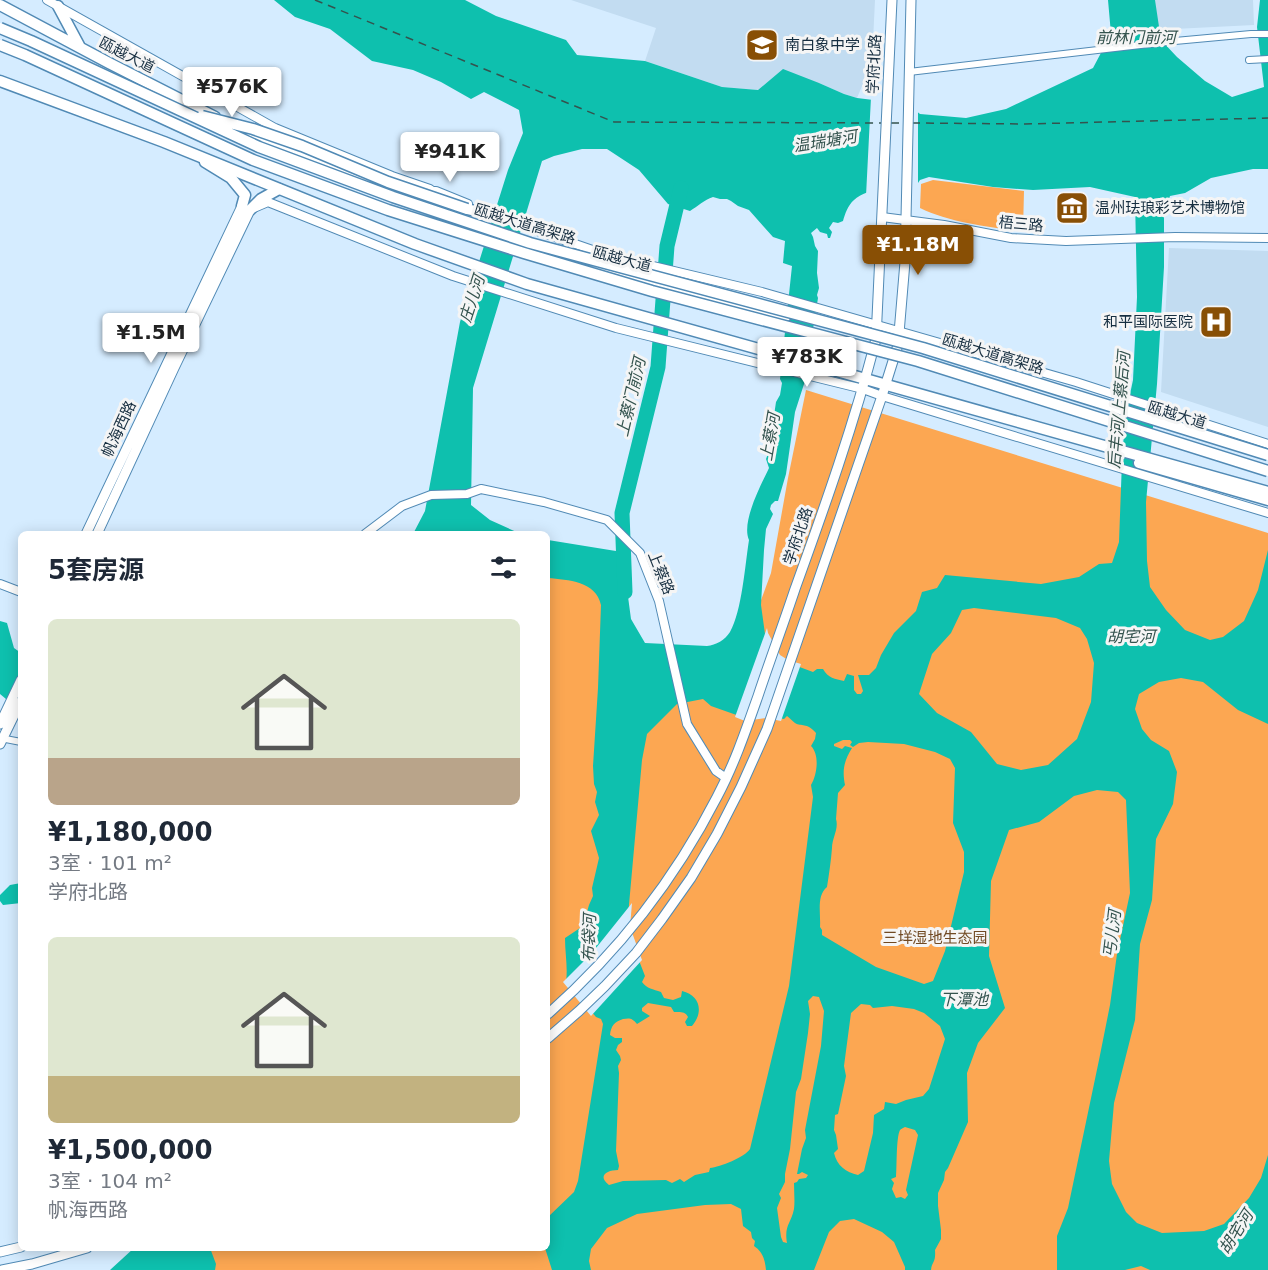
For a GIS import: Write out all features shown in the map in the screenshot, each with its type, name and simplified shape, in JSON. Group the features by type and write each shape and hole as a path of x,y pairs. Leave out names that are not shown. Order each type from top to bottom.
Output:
{"main road":[{"name":"学府北路","path":"550,1012 598,966 648,908 718,797 748,724 823,510 864,384 876,339 892,0"},
{"path":"550,1036 605,986 636,953 662,920 691,878 717,834 767,729 898,345 905,262 911,0"},
{"name":"瓯越大道","path":"0,5 207,112 294,152 562,258 690,294 898,345 1268,457"},
{"path":"58,6 80,48"},
{"name":"瓯越大道高架路","path":"0,28 259,147 393,197 531,243 923,348 1268,457"},
{"name":"瓯越大道高架路","path":"0,45 253,160 388,210 652,291 918,361 1268,471"},
{"path":"0,81 164,142 415,244 513,279 819,366 864,384 886,385 962,406 1112,456 1159,465 1263,495"},
{"path":"173,108 253,129 302,146 388,182 467,209 496,216"},
{"path":"164,142 206,162 231,178 245,195 246,208 279,189"},
{"name":"帆海西路","path":"87,531 246,208"},
{"name":"帆海西路","path":"98,531 246,208"},
{"path":"1,740 18,689"},
{"path":"0,724 18,704"},
{"path":"0,1252 18,1248"},
{"path":"2,1270 77,1251"}],"street":[{"path":"47,0 275,128 496,216 607,255 762,292 1076,382 1268,444"},
{"path":"909,72 1175,41 1268,34"},
{"path":"1250,60 1268,59"},
{"path":"396,191 436,191"},
{"path":"246,208 268,202 453,276 616,328 864,384 882,396 1112,456 1158,479 1267,512"},
{"name":"梧三路","path":"882,217 944,225 1011,238 1066,240 1175,237 1268,238"},
{"name":"上蔡路","path":"369,531 402,506 432,495 467,494 481,489 544,502 608,520 640,553 659,601 687,724 716,771 726,778"},
{"path":"0,584 18,591"},
{"path":"1,740 18,742"}],"shaded area":[{"name":"南白象中学","path":"571,0 875,0 872,62 857,98 819,83 758,90 722,87 645,61 656,28"},
{"path":"1150,0 1253,0 1254,25 1154,30"},
{"name":"和平国际医院","path":"1169,248 1268,251 1268,427 1161,392"}],"green space":[{"path":"933,180 1024,191 1023,231 957,221 920,208 921,184"},
{"name":"三垟湿地生态园","path":"806,390 1268,533 1268,1270 186,1270 183,1251 550,1251 550,550 609,562 617,646 734,674 771,573"}],"water":[{"path":"274,0 465,0 496,16 566,40 577,55 645,61 722,87 758,90 783,69 857,98 906,104 920,114 966,118 1006,109 1093,68 1111,34 1108,0 1155,0 1161,40 1205,81 1232,97 1264,87 1257,27 1260,0 1268,0 1268,169 1253,169 1211,178 1185,193 1170,196 1164,214 1164,267 1157,384 1146,502 1150,587 1166,610 1185,630 1210,640 1223,637 1244,621 1258,590 1268,550 1268,724 1238,710 1203,682 1181,678 1159,682 1139,694 1135,709 1142,729 1151,740 1169,751 1177,772 1173,804 1156,839 1152,900 1140,944 1135,1020 1114,1103 1109,1161 1112,1184 1126,1212 1137,1223 1162,1233 1204,1231 1224,1224 1249,1198 1261,1178 1268,1155 1268,1270 1150,1270 1141,1266 1125,1270 1057,1270 1057,1236 1068,1208 1110,1005 1117,954 1130,893 1126,800 1118,792 1097,790 1074,796 1039,822 1009,830 991,881 989,956 1005,1008 978,1043 967,1073 968,1122 938,1193 941,1239 935,1250 931,1270 905,1270 894,1242 882,1232 854,1219 840,1221 829,1232 814,1270 766,1270 763,1256 754,1246 755,1241 751,1232 743,1226 741,1209 731,1204 637,1214 607,1228 591,1249 589,1261 591,1270 552,1270 546,1251 550,1251 550,1215 574,1192 578,1181 603,1024 601,1019 596,1017 566,982 565,938 583,926 593,896 592,888 599,858 591,831 599,815 595,802 597,792 593,766 601,605 598,597 587,586 572,581 550,578 550,540 622,552 631,619 645,643 707,646 720,642 728,635 740,600 749,540 747,532 750,514 769,468 766,459 771,446 776,402 782,383 780,379 792,266 783,263 785,241 773,237 749,210 727,199 713,197 690,211 668,204 639,170 607,149 582,149 542,161 473,388 471,505 490,520 514,531 415,531 425,511 460,322 508,170 523,133 519,110 484,92 471,99 413,70 372,61 330,29 295,17","holes":["929,177 993,187 1033,190 1090,187 1135,197 1137,297 1133,380 1125,418 1119,542 1112,563 1099,564 1079,577 1041,584 945,575 937,588 922,592 916,611 894,633 876,668 869,675 858,675 863,691 857,694 854,690 854,676 847,674 844,681 829,676 823,669 813,672 786,662 778,657 765,634 761,605 766,529 773,514 770,509 771,505 778,501 786,474 795,412 804,384 818,298 818,251 811,233 817,228 830,238 832,232 829,228 833,222 843,221 850,204 860,196 884,189 916,186 920,180","974,608 1056,618 1080,628 1087,639 1094,663 1091,702 1077,739 1048,765 1021,770 997,764 971,732 937,713 919,694 932,654 951,633 962,610","703,699 711,706 745,718 766,715 784,719 787,716 795,723 807,726 816,733 811,746 816,754 817,765 811,785 813,797 789,986 750,1149 738,1158 710,1168 709,1172 695,1175 684,1182 680,1179 672,1183 666,1180 623,1181 609,1185 605,1182 605,1174 618,1170 619,1166 616,1151 618,1066 621,1060 616,1050 622,1042 622,1038 610,1035 612,1027 623,1019 631,1019 637,1024 650,1016 642,1011 648,1003 671,1007 674,1012 682,1012 688,1017 685,1022 687,1026 692,1026 696,1021 699,1010 696,1000 688,993 682,991 681,997 673,1000 664,998 661,992 650,989 642,982 645,976 627,927 642,760 647,734 677,704","843,740 850,740 852,742 850,745 853,747 859,743 868,742 904,744 935,752 950,759 955,768 953,823 964,852 964,872 945,951 933,981 924,984 876,967 822,935 820,900 827,887 832,844 837,826 838,793 845,785 844,766 852,748 845,746 842,749 834,744","813,996 819,997 824,1011 821,1046 805,1130 806,1138 797,1174 802,1172 808,1175 794,1183 794,1209 787,1228 787,1243 783,1242 781,1237 777,1208 781,1198 779,1194 785,1182 796,1092 801,1079 808,1033 810,1014 808,1001","861,1004 870,1005 873,1008 892,1006 914,1009 924,1013 940,1026 945,1039 929,1089 923,1096 896,1104 885,1102 884,1109 874,1115 873,1133 864,1171 858,1175 843,1168 837,1162 834,1153 838,1149 834,1130 835,1115 838,1114 846,1076 844,1066 851,1013","905,1127 915,1130 918,1135 906,1190 908,1195 905,1199 896,1198 892,1189 894,1183 891,1179 896,1177 898,1139 900,1130"]},
{"path":"0,621 7,623 14,648 18,651 18,715 0,694"},
{"path":"18,884 18,903 3,905 0,895 10,885"},
{"path":"131,1251 211,1251 216,1264 215,1270 110,1270"}],"pier":[{"path":"871,97 907,101 918,108 918,191 912,195 869,194 866,196"},
{"path":"767,628 780,655 801,664 781,721 766,718 745,721 735,717"},
{"path":"632,903 630,927 642,960 591,1016 563,982 592,953"}],"waterway":[{"name":"上蔡门前河","path":"625,592 622,513 658,367 667,246 681,188"}],"ferry route":[{"path":"315,0 614,122 883,123"},
{"path":"912,123 1025,124 1268,118"},
{"path":"891,123 904,123"}],"place":[{"name":"南白象中学","path":"762,45"},
{"name":"温州珐琅彩艺术博物馆","path":"1072,208"},
{"name":"和平国际医院","path":"1216,322"}],"water label":[{"name":"前林门前河","path":"1136,37"},
{"name":"温瑞塘河","path":"825,141"},
{"name":"庄儿河","path":"472,299"},
{"name":"后丰河/上蔡后河","path":"1119,410"},
{"name":"上蔡河","path":"770,437"},
{"name":"胡宅河","path":"1131,636"},
{"name":"丐儿河","path":"1112,934"},
{"name":"布袋河","path":"589,938"},
{"name":"下潭池","path":"964,999"},
{"name":"胡宅河","path":"1236,1232"}]}
